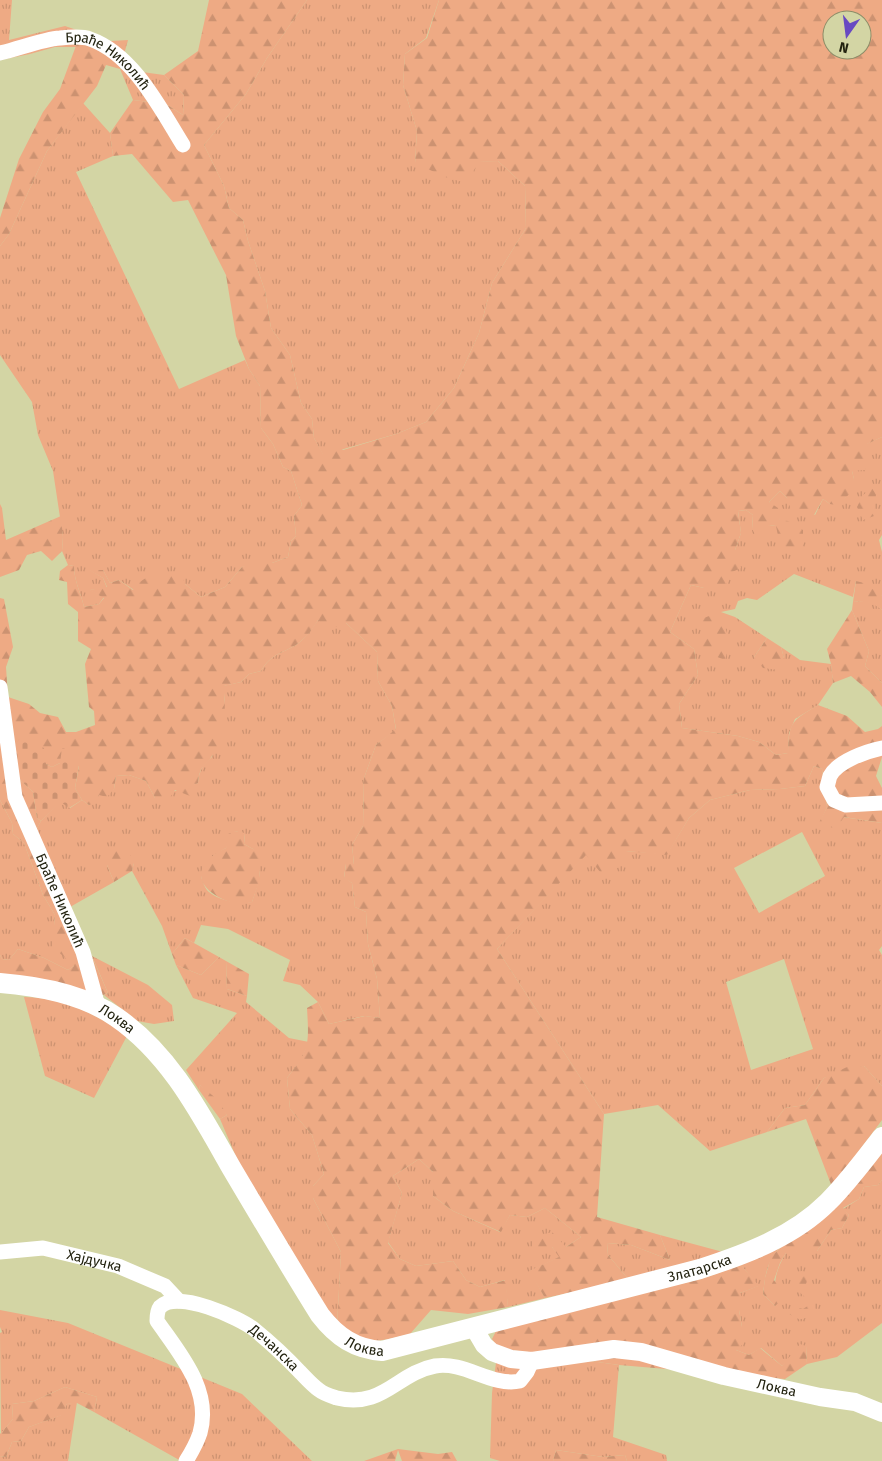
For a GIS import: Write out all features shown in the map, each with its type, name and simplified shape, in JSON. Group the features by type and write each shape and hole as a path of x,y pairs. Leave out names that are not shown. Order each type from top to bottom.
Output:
{"main road":[{"name":"Локва","path":"0,983 60,992 98,1006 140,1036 178,1079 320,1316 336,1334 354,1345 382,1351 474,1328"},
{"name":"Златарска","path":"474,1328 700,1269 736,1258 759,1248 796,1228 827,1204 849,1180 882,1137"}],"street":[{"name":"Браће Николић","path":"0,53 58,38 88,38 103,45 123,59 144,84 183,145"},
{"name":"Браће Николић","path":"0,686 15,797"},
{"path":"882,748 870,750 846,761 830,775 827,787 834,800 846,805 882,803"},
{"name":"Браће Николић","path":"0,775 15,797 83,952 98,1006"},
{"name":"Хајдучка","path":"0,1252 44,1248 118,1266 165,1286 179,1301"},
{"path":"179,1301 168,1302 160,1307 157,1313 157,1321 190,1367 203,1408 200,1433 186,1461"},
{"name":"Дечанска","path":"179,1301 198,1304 222,1312 254,1329 319,1391 337,1398 368,1400 426,1369 441,1366 450,1366 512,1383 520,1381 532,1361"},
{"name":"Локва","path":"474,1328 484,1345 492,1352 511,1359 532,1361 614,1349 641,1352 724,1376 820,1397 854,1402 882,1413"}],"green space":[{"path":"0,0 12,0 9,40 65,26 109,41 77,42 76,47 55,47 0,60"},
{"path":"209,0 307,0 267,58 246,94 204,145 224,186 229,208 243,220 265,291 271,328 290,355 301,403 312,419 314,438 323,454 335,444 343,450 396,434 426,422 454,388 479,333 492,283 526,228 525,186 498,161 479,162 466,183 445,177 415,163 417,131 403,85 405,54 427,38 439,0 882,0 882,437 867,444 872,457 865,470 852,471 854,479 853,491 845,498 842,506 830,504 823,499 814,515 790,507 787,498 780,491 769,502 778,508 780,520 788,521 803,530 803,546 800,555 781,550 776,526 769,525 766,536 757,537 752,529 753,515 746,510 738,511 741,533 735,550 741,568 730,573 725,589 691,585 670,632 694,649 698,675 679,704 682,728 738,736 759,742 776,755 788,753 789,735 793,723 818,705 847,716 865,732 882,726 882,757 876,776 882,788 882,823 844,817 836,829 819,823 827,807 822,769 814,766 805,786 750,790 710,800 689,818 667,855 626,851 620,867 601,873 586,855 497,949 604,1114 597,1217 660,1235 670,1260 631,1245 607,1243 608,1255 629,1280 545,1298 529,1271 559,1257 552,1247 533,1248 532,1238 552,1232 566,1247 581,1237 545,1208 527,1217 510,1215 501,1232 453,1211 433,1196 433,1172 419,1159 393,1176 402,1193 388,1243 400,1259 416,1266 453,1261 466,1280 480,1287 506,1280 508,1307 468,1314 431,1310 410,1334 369,1342 337,1326 341,1252 313,1198 313,1186 324,1174 312,1135 290,1109 287,1078 300,1060 306,1046 308,1038 307,1008 318,1002 329,1024 365,1016 380,1018 377,979 368,944 366,912 355,907 352,883 344,878 346,864 354,864 352,845 363,826 364,778 376,745 396,729 392,706 378,681 377,652 346,623 327,630 318,620 303,640 277,655 261,671 249,674 241,682 224,686 225,713 220,740 212,756 201,770 198,783 192,786 190,796 175,790 171,796 161,802 155,798 146,781 129,775 116,776 114,789 107,797 99,795 97,803 89,805 82,800 75,788 79,766 60,763 52,767 46,764 15,775 33,792 37,818 41,821 35,832 66,892 70,907 108,993 103,995 0,977 0,955 2,959 9,960 18,949 44,958 68,970 74,966 52,946 55,915 43,895 24,843 13,834 12,823 0,800 0,598 4,599 13,647 6,667 8,697 29,704 40,713 58,717 66,732 76,732 95,725 94,711 89,707 85,664 91,649 78,641 78,612 68,604 67,582 59,580 60,571 68,565 74,566 76,582 84,607 99,604 104,598 89,590 107,587 103,578 89,570 103,570 110,583 119,580 133,590 137,584 148,577 160,573 180,571 185,584 201,597 225,587 242,567 265,559 272,563 288,557 291,541 296,536 294,516 302,505 291,471 283,467 273,444 261,428 260,386 249,369 236,336 226,275 188,200 173,202 132,154 113,156 110,133 133,100 166,104 183,115 184,95 164,75 198,51"},
{"path":"307,0 439,0 426,38 405,54 403,85 417,131 415,163 498,161 525,186 526,228 492,283 479,333 454,388 426,422 396,434 323,455 314,438 312,419 301,403 290,355 271,328 265,291 243,220 229,208 224,186 204,145 246,94 267,58"},
{"path":"128,40 120,69 106,65 97,86 47,151 9,234 0,246 0,218 19,159 43,112 60,89 77,43"},
{"path":"120,69 164,75 184,95 183,115 166,104 133,100"},
{"path":"83,103 110,133 113,156 76,172 179,389 245,360 260,386 261,428 273,444 283,467 291,471 302,505 294,516 296,536 291,541 288,557 272,563 242,567 225,587 201,597 185,584 134,590 119,580 110,583 103,570 90,570 103,578 107,588 90,590 104,597 99,604 84,607 76,582 74,566 68,565 62,551 63,537 53,471 38,435 32,402 0,355 0,246 9,234 47,151"},
{"path":"882,437 882,535 879,540 882,552 882,596 856,581 853,597 794,574 757,600 747,598 738,601 735,609 721,612 735,617 767,638 754,657 784,658 781,647 800,660 831,664 833,683 818,705 795,719 789,733 788,753 776,755 759,742 738,736 682,728 679,704 698,675 694,649 670,632 691,585 704,588 735,550 741,533 738,511 746,510 753,515 752,529 769,525 776,526 780,520 769,502 780,491 787,498 815,515 823,499 830,504 845,498 854,479 852,471 866,444"},
{"path":"872,488 876,494 874,516 863,520 857,507 863,495"},
{"path":"0,504 6,540 61,516 62,551 52,561 41,551 27,555 19,570 0,577"},
{"path":"856,581 864,583 882,596 882,610 868,603 853,602"},
{"path":"865,601 875,604 882,610 882,683 865,666 869,651 852,610 853,602"},
{"path":"852,610 869,651 865,666 882,683 882,707 870,692 851,676 833,683 827,649"},
{"path":"720,612 730,642 725,660 702,651 701,619"},
{"path":"318,620 346,623 377,652 378,681 392,706 396,730 376,745 364,778 363,826 352,845 354,865 346,864 344,877 352,883 355,907 366,912 368,944 377,979 380,1018 364,1016 329,1024 318,1002 300,985 283,981 290,960 228,929 201,925 194,943 185,938 172,954 162,926 132,871 134,863 107,865 114,882 70,907 35,832 41,821 61,801 70,808 82,800 89,805 99,795 114,789 116,776 129,775 146,781 155,798 198,783 202,768 212,757 225,700 223,686 241,682 249,674 261,671 277,655 300,642","holes":["235,831 245,834 244,844 253,849 258,864 259,876 255,894 252,902 241,903 224,900 208,891 201,877 213,856 226,848"]},
{"path":"767,638 781,647 784,658 779,670 763,668 754,657"},
{"path":"20,738 44,748 46,764 52,767 60,763 62,748 72,751 72,762 79,765 75,788 82,800 69,808 61,802 41,821 37,818 33,792 15,775 16,744"},
{"path":"814,766 822,769 827,807 820,823 843,817 882,823 882,946 879,950 882,955 882,1086 864,1066 824,1078 805,1105 785,1108 767,1132 710,1151 658,1105 604,1114 497,949 586,854 626,851 667,854 689,818 710,800 750,790 805,786","holes":["802,832 825,876 759,913 734,868","784,959 813,1049 751,1070 726,982"]},
{"path":"0,800 12,823 13,834 24,843 43,895 55,915 54,927 74,966 68,970 44,958 18,949 9,960 2,959 0,955"},
{"path":"235,831 245,833 244,844 260,856 259,882 252,902 243,904 225,900 211,892 205,886 201,873 204,865 211,857 226,848 228,834"},
{"path":"117,847 128,850 134,863 132,871 114,882 107,865 108,852"},
{"path":"185,938 219,957 201,975 176,965 172,954"},
{"path":"92,956 148,985 172,1005 174,1021 154,1024 137,1021 104,995 108,993"},
{"path":"219,957 226,961 227,989 247,996 246,1002 289,1038 309,1042 301,1060 287,1078 290,1109 312,1135 324,1174 313,1186 313,1198 341,1252 337,1326 243,1173 220,1119 227,1115 200,1085 199,1090 186,1070 237,1013 193,998 176,965 201,975"},
{"path":"226,961 249,974 247,996 227,989"},
{"path":"24,997 52,1000 78,1008 103,1020 127,1036 94,1098 45,1076"},
{"path":"864,1066 882,1086 882,1120 832,1187 806,1119 767,1132 785,1108 805,1105 824,1078 847,1067"},
{"path":"200,1085 218,1100 227,1115 220,1119 199,1090"},
{"path":"882,1147 882,1180 878,1185 864,1187 859,1199 843,1208 849,1215 842,1228 831,1230 817,1251 797,1251 793,1259 786,1253 774,1280 785,1297 775,1306 763,1294 771,1257"},
{"path":"419,1159 433,1172 433,1196 453,1211 500,1232 510,1215 527,1217 545,1208 581,1237 566,1247 552,1247 560,1257 530,1271 545,1298 508,1307 505,1280 480,1287 466,1280 453,1261 416,1266 400,1259 388,1242 402,1193 393,1176"},
{"path":"882,1180 882,1323 837,1357 807,1364 806,1346 782,1366 761,1348 749,1355 736,1350 742,1327 739,1310 740,1293 758,1286 741,1265 784,1243 771,1261 766,1272 764,1286 763,1294 775,1306 776,1278 779,1266 786,1253 817,1251 831,1230 842,1228 849,1215 843,1209 859,1199 864,1187 878,1185"},
{"path":"660,1235 723,1252 629,1280 608,1255 607,1243 631,1245 670,1260"},
{"path":"741,1265 759,1286 740,1293 745,1304 739,1310 742,1327 742,1345 736,1350 749,1355 760,1348 782,1366 800,1344 806,1346 807,1364 785,1379 619,1365 498,1348 492,1339 498,1327 701,1279"},
{"path":"801,1271 809,1275 806,1284 812,1290 812,1294 806,1298 796,1289 796,1281"},
{"path":"814,1302 816,1313 805,1318 799,1319 788,1313 792,1306 803,1309"},
{"path":"0,1310 68,1323 242,1394 312,1461 181,1461 94,1412 97,1397 65,1387 34,1401 12,1404 13,1419 1,1433 0,1333 2,1332 0,1327"},
{"path":"498,1348 619,1365 613,1437 666,1455 667,1461 627,1461 625,1455 603,1457 556,1450 553,1461 500,1461 490,1458 492,1393"},
{"path":"65,1387 97,1397 94,1412 77,1403 67,1404 62,1415 29,1427 21,1441 12,1442 6,1457 0,1456 0,1434 13,1419 12,1404 34,1401"},
{"path":"77,1402 68,1461 0,1461 0,1456 6,1457 12,1442 21,1441 29,1427 61,1415 67,1404"},
{"path":"398,1449 438,1454 452,1452 457,1461 402,1461 398,1450 395,1461 364,1461"},
{"path":"556,1450 603,1457 625,1455 627,1461 553,1461"}]}
